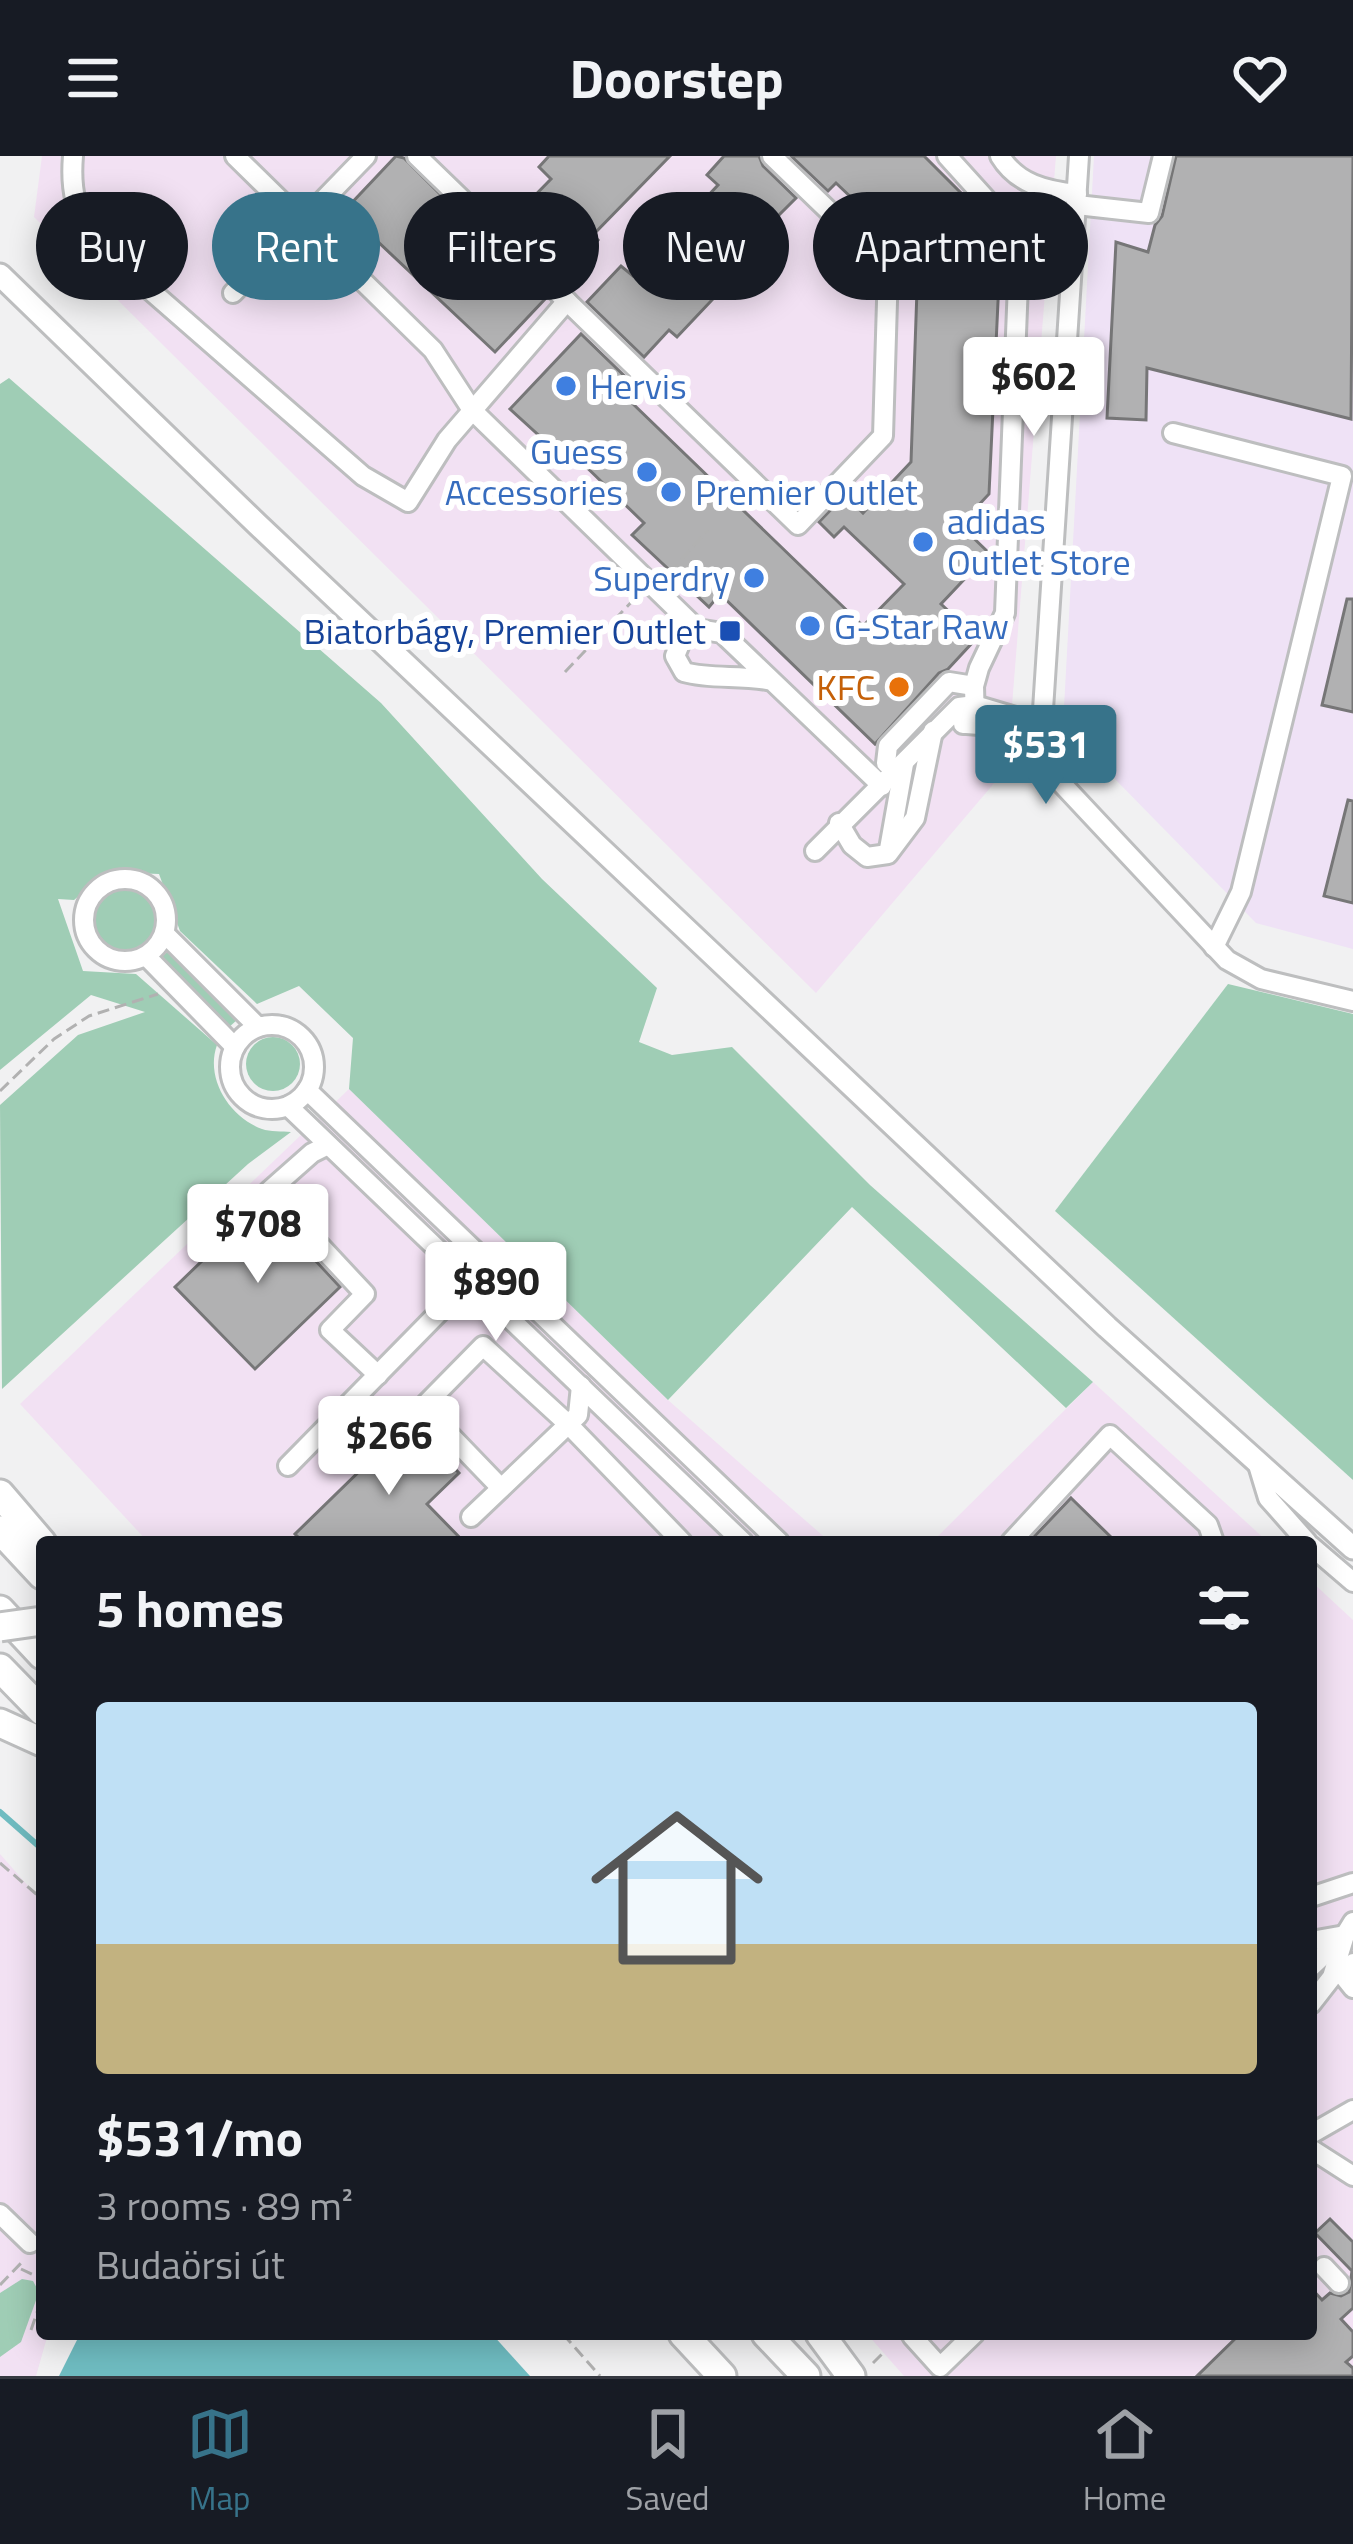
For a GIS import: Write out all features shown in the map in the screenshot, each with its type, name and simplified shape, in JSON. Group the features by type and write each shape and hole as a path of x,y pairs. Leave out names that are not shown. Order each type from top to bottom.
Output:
{"highway":[{"path":"0,1494 36,1537"},
{"path":"0,1531 36,1569"},
{"path":"0,1610 36,1649"},
{"path":"0,1628 36,1622"},
{"path":"0,1668 36,1706"},
{"path":"0,1723 36,1739"},
{"path":"688,2340 722,2376"},
{"path":"772,2340 806,2376"},
{"path":"827,2340 861,2370"}],"main road":[{"path":"0,275 327,590 1258,1465 1353,1548"}],"street":[{"path":"73,156 71,184 77,214 95,242 363,476 409,502 447,440 567,301"},
{"path":"235,156 272,192"},
{"path":"332,192 367,156"},
{"path":"417,156 798,525 883,436 888,268 772,156"},
{"path":"947,156 1013,230 1019,258 1004,613 986,651 975,705"},
{"path":"1000,156 1016,176 1052,192"},
{"path":"1077,192 1078,156"},
{"path":"1088,202 1149,214 1163,156"},
{"path":"380,297 434,350 472,410 698,629 722,633 772,681 894,773"},
{"path":"1070,300 1042,725 1051,760 1063,785 1093,822 1236,965 1261,979 1353,1001"},
{"path":"1173,433 1342,476 1241,892 1214,947"},
{"path":"698,629 682,639 675,656 684,672 772,681"},
{"path":"889,854 894,773 886,763 888,746 949,682 1006,731 1051,760"},
{"path":"815,851 959,707 975,705 1042,725"},
{"path":"839,824 851,845 867,856 889,854 915,818 933,731"},
{"path":"127,879 152,889 166,915 165,934 146,956 123,962 109,959 91,944 84,917 87,903 100,887 127,879"},
{"path":"165,934 258,1027"},
{"path":"146,956 235,1047"},
{"path":"258,1027 284,1027 304,1040 311,1052 314,1071 307,1090 288,1106 253,1104 238,1093 230,1074 235,1047 258,1027"},
{"path":"307,1090 773,1536"},
{"path":"288,1106 736,1536"},
{"path":"328,1145 269,1191 365,1294 330,1330 378,1375"},
{"path":"447,1259 454,1297"},
{"path":"288,1466 454,1297"},
{"path":"454,1297 497,1307"},
{"path":"502,1488 423,1407 483,1346 573,1420 677,1536"},
{"path":"471,1517 573,1420 581,1386"},
{"path":"573,1420 612,1416"},
{"path":"1017,1536 1110,1436 1208,1525 1212,1536"},
{"path":"1258,1465 1268,1498 1302,1536"},
{"path":"1317,1551 1353,1582"},
{"path":"1317,1895 1353,1883"},
{"path":"1317,1939 1350,1927"},
{"path":"1317,1961 1350,1927"},
{"path":"1317,1997 1332,1977 1350,1927"},
{"path":"1353,1963 1346,1978 1353,1988"},
{"path":"1317,2118 1347,2114"},
{"path":"1317,2131 1347,2114"},
{"path":"1317,2153 1353,2176"},
{"path":"0,2214 30,2242"},
{"path":"1324,2267 1340,2283"},
{"path":"916,2340 940,2367 968,2340"}],"path":[{"path":"565,672 644,589 656,587 708,530"},
{"path":"0,1091 54,1040 89,1016 176,987"},
{"path":"0,1863 36,1894"},
{"path":"0,2285 20,2268 30,2242"},
{"path":"20,2268 36,2276"},
{"path":"31,2330 36,2315"},
{"path":"567,2340 600,2376"},
{"path":"861,2370 885,2351"}],"shaded area":[{"name":"Premier Outlet","path":"42,156 1056,156 1053,192 813,192 813,300 1044,300 1007,768 816,993 118,300 188,300 188,192 37,192"},
{"path":"1094,156 1353,156 1353,949 1256,923 1063,726"},
{"path":"349,1089 668,1400 823,1536 142,1536 20,1404"},
{"path":"1093,1382 1261,1536 938,1536"},
{"path":"1317,1587 1353,1620 1353,2376 904,2376 872,2340 1317,2340"},
{"path":"0,1854 36,1895 36,2340 46,2340 36,2376 0,2376"}],"green space":[{"path":"9,378 381,703 542,879 657,988 639,1042 672,1055 732,1047 870,1185 1093,1382 1066,1408 852,1207 668,1400 349,1089 353,1038 299,986 257,1004 180,931 159,874 108,872 74,900 58,899 83,971 136,974 217,1045 214,1070 230,1106 262,1129 291,1132 248,1164 2,1389 0,1105 78,1035 145,1012 91,995 0,1070 0,384"},
{"path":"124,889 148,899 158,923 148,947 124,957 100,947 90,923 100,899"},
{"path":"171,949 238,1019 227,1029 161,957"},
{"path":"1228,984 1353,1014 1353,1480 1055,1211"},
{"path":"273,1037 292,1045 300,1064 292,1083 273,1091 254,1083 246,1064 254,1045"},
{"path":"22,2279 36,2286 36,2300 21,2342 0,2357 0,2293"}],"water":[{"path":"77,2340 497,2340 530,2376 59,2376"}],"building":[{"path":"396,156 404,158 438,192 404,192 404,266 380,244 380,192 362,192"},
{"path":"549,156 670,156 635,192 623,192 623,204 599,229 599,192 538,192 551,179 539,167"},
{"path":"724,156 759,156 763,166 796,198 789,205 789,192 711,192 718,185 707,175"},
{"path":"791,156 924,156 960,192 845,192 836,183 828,191"},
{"path":"1176,156 1353,156 1351,419 1147,368 1146,420 1107,418 1116,242 1148,252"},
{"path":"621,266 623,300 712,300 677,337 669,330 644,357 587,302 599,300 599,289"},
{"path":"440,300 544,300 495,352"},
{"path":"917,300 998,300 989,494 960,525 989,553 941,604 973,642 875,744 720,594 709,607 632,535 644,523 574,455 567,461 510,409 581,334 640,391 630,401 863,626 904,584 844,527 834,537 819,522 845,495 863,513 911,462"},
{"path":"1347,599 1353,599 1353,712 1322,705"},
{"path":"1348,800 1353,801 1353,903 1324,896"},
{"path":"262,1203 340,1287 255,1369 175,1287"},
{"path":"410,1422 459,1473 427,1504 458,1536 295,1534"},
{"path":"1071,1498 1110,1536 1035,1536"},
{"path":"1330,2219 1353,2242 1353,2308 1341,2319 1353,2332 1353,2356 1346,2362 1353,2376 1197,2376 1234,2340 1317,2340 1317,2295 1322,2300 1330,2293 1349,2292 1352,2271 1317,2231"}],"waterway":[{"path":"0,1812 36,1844"}],"place":[{"name":"Hervis","path":"566,386"},
{"name":"Guess Accessories","path":"647,472"},
{"name":"Premier Outlet","path":"671,492"},
{"name":"adidas Outlet Store","path":"923,542"},
{"name":"Superdry","path":"754,578"},
{"name":"G-Star Raw","path":"810,626"},
{"name":"Biatorbágy, Premier Outlet","path":"730,631"},
{"name":"KFC","path":"899,687"}]}
